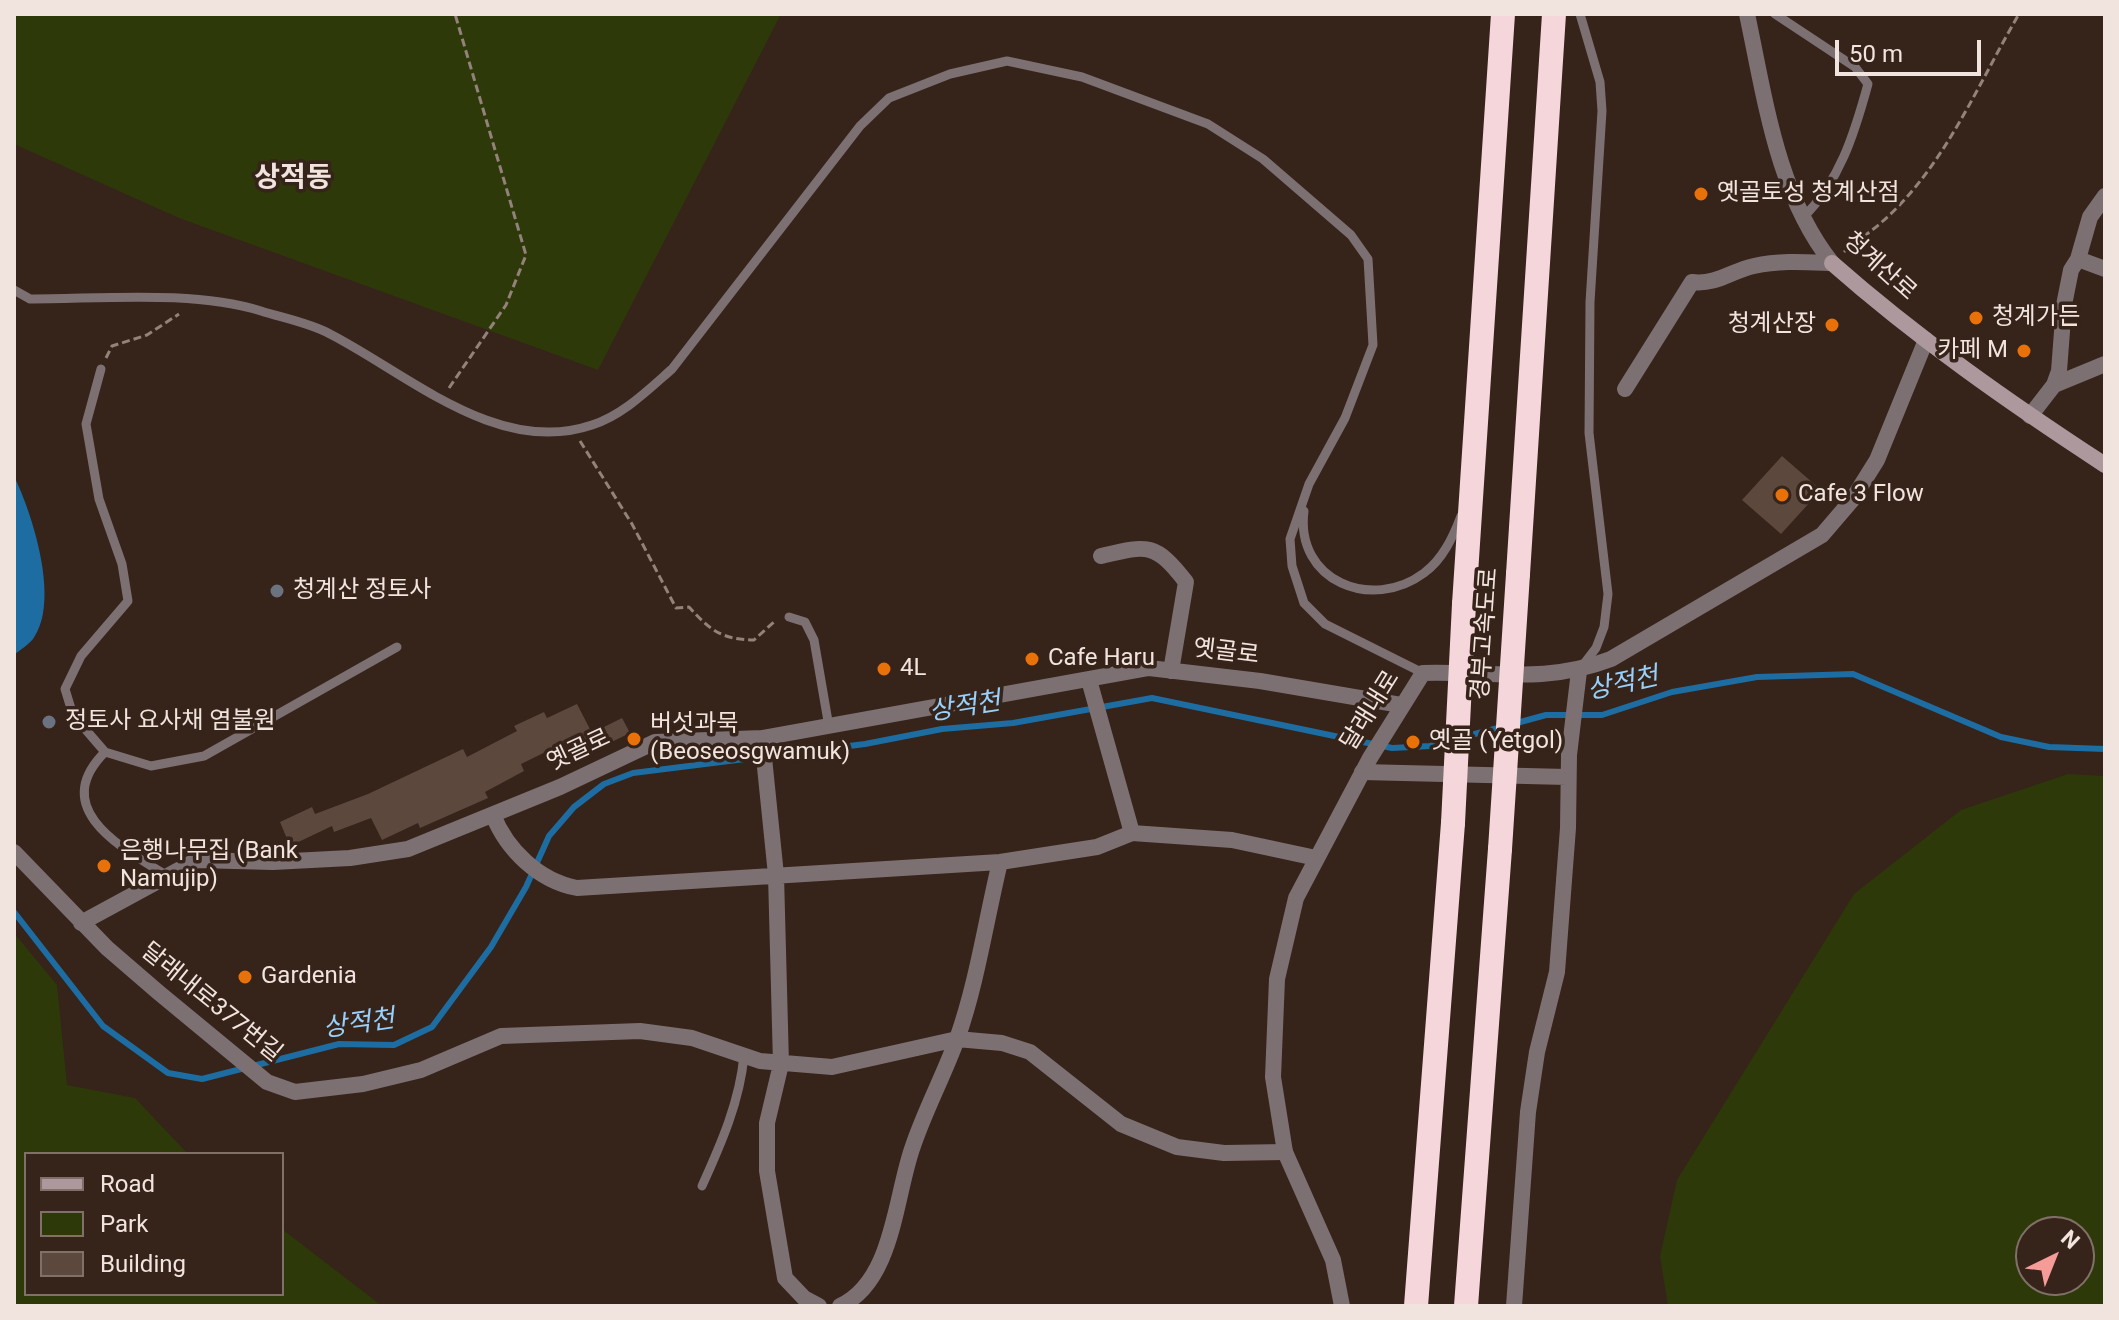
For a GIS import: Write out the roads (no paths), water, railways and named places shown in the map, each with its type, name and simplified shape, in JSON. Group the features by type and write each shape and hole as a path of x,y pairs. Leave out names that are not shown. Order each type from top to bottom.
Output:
{"highway":[{"name":"경부고속도로","path":"1416,1306 1453,823 1464,604 1503,14"},
{"name":"경부고속도로","path":"1466,1306 1500,849 1554,14"}],"main road":[{"name":"청계산로","path":"1832,263 1926,340 2030,416 2105,465"}],"street":[{"name":"청계산로","path":"1747,14 1771,129 1803,218 1832,263"},
{"path":"2030,416 2054,385 2063,357 2060,339 2071,270 2078,259 2090,217 2105,196"},
{"path":"2078,259 2105,269"},
{"path":"1625,389 1692,282 1709,284 1752,266 1787,261 1832,263"},
{"name":"달래내로","path":"1342,1306 1333,1260 1285,1152 1273,1077 1277,979 1296,898 1401,705 1423,673 1545,676 1579,671 1611,659 1822,535 1852,500 1877,460 1926,340"},
{"path":"2054,385 2105,364"},
{"path":"1101,556 1142,546 1168,559 1186,582 1171,671"},
{"name":"옛골로","path":"81,923 197,860 335,859 408,849 493,815 655,742 762,738 1149,668 1260,681 1401,705"},
{"path":"1514,1306 1528,1112 1537,1052 1557,972 1568,828 1567,777 1579,671"},
{"path":"1089,680 1132,833"},
{"path":"762,738 776,875 781,1064 767,1123 770,1202 785,1278 804,1298 819,1306"},
{"path":"1366,765 1567,777"},
{"path":"493,815 509,847 552,879 577,888 1000,862 1097,847 1132,833 1232,840 1316,858"},
{"name":"달래내로377번길","path":"14,852 81,923 225,1047 267,1082 295,1092 363,1084 421,1070 501,1036 640,1031 692,1038 781,1064 832,1067 957,1039 1002,1043 1030,1052 1121,1124 1177,1147 1224,1153 1285,1152"},
{"path":"847,1304 868,1282 890,1239 911,1149 957,1039 1000,862"}],"lane":[{"path":"1579,671 1596,648 1604,627 1608,594 1589,433 1590,302 1602,111 1600,82 1580,14"},
{"path":"1775,14 1853,66 1868,84 1842,167 1825,195 1803,218"},
{"path":"14,290 30,299 199,301 256,309 328,332 495,425 550,431 592,425 635,401 672,369 860,126 889,98 950,74 1007,61 1082,77 1208,124 1263,159 1351,235 1368,259 1373,345 1345,418 1309,484 1290,539 1292,566 1304,603 1325,624 1423,673"},
{"path":"101,369 86,424 99,499 122,564 128,601 81,656 65,689 73,715 105,752 151,766 204,756 397,647"},
{"path":"1309,484 1303,536 1312,559 1332,578 1348,586 1386,590 1404,585 1426,572 1440,557 1457,528 1472,478"},
{"path":"789,617 805,622 814,640 829,727"},
{"path":"105,752 92,764 86,782 87,810 100,831 166,875"},
{"path":"702,1186 722,1143 742,1079 744,1055"}],"water":[{"path":"14,476 41,557 44,603 41,623 33,639 14,655"}],"waterway":[{"name":"상적천","path":"1513,724 1546,715 1602,715 1672,692 1757,677 1853,674 2001,737 2049,747 2105,749"},
{"name":"상적천","path":"14,912 103,1026 168,1073 202,1079 339,1044 394,1045 432,1027 491,947 526,887 549,836 574,807 604,784 633,773 865,744 942,729 1013,723 1152,698 1392,748 1430,746 1452,740"},
{"name":"상적천","path":"1463,737 1502,727"}],"place":[{"name":"옛골토성 청계산점","path":"1701,194"},
{"name":"청계가든","path":"1976,318"},
{"name":"청계산장","path":"1832,325"},
{"name":"카페 M","path":"2024,351"},
{"name":"Cafe 3 Flow","path":"1782,495"},
{"name":"청계산 정토사","path":"277,591"},
{"name":"Cafe Haru","path":"1032,659"},
{"name":"4L","path":"884,669"},
{"name":"정토사 요사채 염불원","path":"49,722"},
{"name":"버섯과묵 (Beoseosgwamuk)","path":"634,739"},
{"name":"옛골 (Yetgol)","path":"1413,742"},
{"name":"은행나무집 (Bank Namujip)","path":"104,866"},
{"name":"Gardenia","path":"245,977"}],"district":[{"name":"상적동","path":"293,179"}]}
